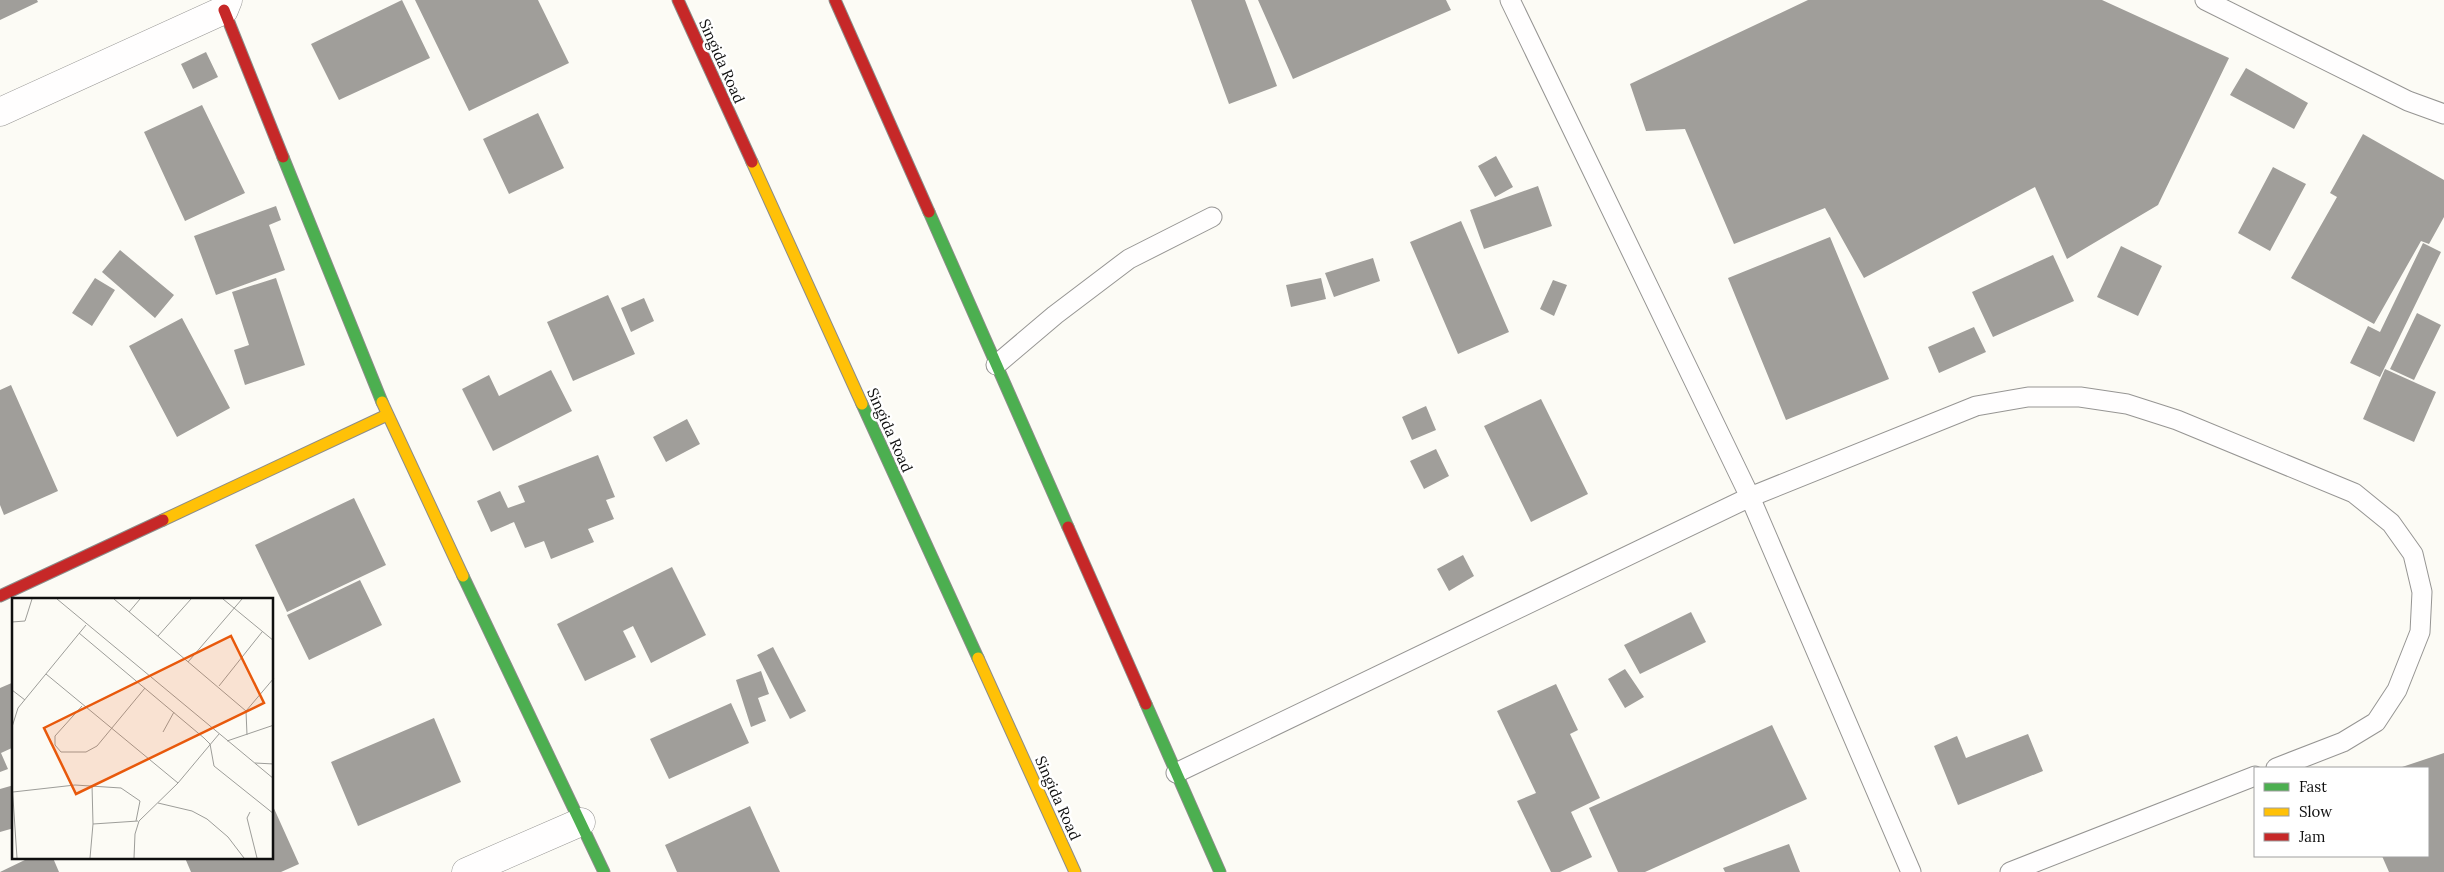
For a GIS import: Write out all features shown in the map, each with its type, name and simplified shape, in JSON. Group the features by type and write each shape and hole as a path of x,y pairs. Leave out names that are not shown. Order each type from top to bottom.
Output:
{"main road":[{"name":"Singida Road","path":"678,0 1075,872"},
{"path":"835,0 1220,872"},
{"path":"226,5 387,415 582,822 604,872"},
{"path":"0,596 387,415"}],"street":[{"path":"0,112 226,5"},
{"path":"466,872 582,822"}],"lane":[{"path":"1510,0 1750,497 1910,872"},
{"path":"2206,0 2238,8 2408,101 2444,114"},
{"path":"996,365 1054,315 1129,259 1212,217"},
{"path":"1176,773 1750,497 1976,406 2036,397 2080,397 2127,404 2177,420 2354,493 2391,523 2414,554 2422,592 2420,632 2397,690 2376,722 2342,742 2279,767"},
{"path":"2010,872 2254,776"}],"building":[{"path":"0,0 37,0 38,2 0,20"},
{"path":"402,0 430,58 339,100 311,44"},
{"path":"415,0 538,0 569,63 469,111"},
{"path":"1191,0 1245,0 1277,86 1229,104"},
{"path":"1258,0 1446,0 1451,10 1293,79"},
{"path":"1808,0 2102,0 2229,58 2158,205 2067,259 2035,187 1864,278 1825,208 1734,244 1685,129 1646,131 1630,84"},
{"path":"206,52 218,77 193,89 181,64"},
{"path":"2246,68 2308,103 2294,129 2230,95"},
{"path":"202,105 245,193 185,221 144,132"},
{"path":"538,113 564,168 509,194 483,139"},
{"path":"2363,134 2444,180 2444,217 2429,244 2421,241 2374,324 2291,278 2337,197 2330,193"},
{"path":"1496,156 1513,187 1495,197 1478,166"},
{"path":"2273,167 2306,184 2270,251 2238,233"},
{"path":"1538,186 1552,226 1484,249 1470,210"},
{"path":"276,206 281,220 269,225 285,270 216,295 194,236"},
{"path":"1461,221 1509,332 1458,354 1410,242"},
{"path":"1830,237 1889,379 1786,420 1728,278"},
{"path":"2423,243 2441,252 2380,377 2350,363 2368,326 2380,332"},
{"path":"2121,246 2162,266 2138,316 2097,297"},
{"path":"120,250 174,295 155,318 102,272"},
{"path":"2053,255 2074,301 1993,337 1972,292"},
{"path":"1373,258 1380,281 1334,297 1325,273"},
{"path":"95,278 115,290 92,326 72,313"},
{"path":"276,278 305,365 245,385 234,350 249,345 232,292"},
{"path":"1321,278 1326,299 1291,307 1286,285"},
{"path":"1553,280 1567,285 1554,316 1540,309"},
{"path":"608,295 635,354 573,381 547,322"},
{"path":"644,298 654,321 631,332 621,308"},
{"path":"2417,313 2441,325 2414,380 2390,369"},
{"path":"182,318 230,408 177,437 129,346"},
{"path":"1974,327 1986,352 1939,373 1928,347"},
{"path":"2385,369 2436,392 2414,442 2363,419"},
{"path":"551,370 572,411 493,451 462,389 489,375 499,396"},
{"path":"11,385 58,491 4,515 0,505 0,390"},
{"path":"1541,399 1588,494 1531,522 1484,426"},
{"path":"1426,406 1436,430 1412,440 1402,417"},
{"path":"687,419 700,444 666,462 653,437"},
{"path":"1436,449 1449,476 1424,489 1410,461"},
{"path":"598,455 615,497 606,500 614,519 588,529 594,542 551,559 544,541 525,548 514,522 491,532 477,501 500,491 508,508 525,502 518,486"},
{"path":"354,498 386,565 287,612 255,545"},
{"path":"1463,555 1474,576 1449,591 1437,569"},
{"path":"672,567 706,635 651,663 633,626 623,631 636,657 585,681 557,624"},
{"path":"360,580 382,625 309,660 287,615"},
{"path":"1691,612 1706,642 1640,674 1624,645"},
{"path":"773,647 806,711 790,719 757,655"},
{"path":"1625,669 1644,697 1625,708 1608,679"},
{"path":"761,671 769,694 758,698 766,721 751,727 736,680"},
{"path":"12,683 12,748 1,753 8,769 0,772 0,688"},
{"path":"1556,684 1578,730 1570,734 1600,798 1571,812 1592,857 1560,872 1551,872 1517,801 1536,793 1497,711"},
{"path":"731,703 749,743 669,779 650,739"},
{"path":"434,718 461,782 358,826 331,762"},
{"path":"1772,725 1807,799 1645,872 1618,872 1589,808"},
{"path":"2028,734 2043,771 1958,805 1934,746 1957,736 1966,758"},
{"path":"2444,753 2444,872 2389,872 2382,857 2429,857 2429,767 2402,767"},
{"path":"12,786 12,829 0,832 0,789"},
{"path":"750,806 780,872 677,872 665,845"},
{"path":"274,808 299,864 281,872 191,872 186,860 274,860"},
{"path":"1789,844 1800,872 1725,872 1723,868"},
{"path":"25,860 54,860 59,872 0,872"}],"traffic: fast":[{"path":"283,157 382,402"},
{"path":"929,212 1068,527"},
{"path":"862,404 978,658"},
{"path":"463,576 604,872"},
{"path":"1146,704 1220,872"}],"traffic: slow":[{"path":"752,162 862,404"},
{"path":"382,402 463,576"},
{"path":"163,520 387,415"},
{"path":"978,658 1075,872"}],"traffic: jam":[{"path":"678,0 752,162"},
{"path":"835,0 929,212"},
{"path":"224,10 283,157"},
{"path":"0,596 163,520"},
{"path":"1068,527 1146,704"}]}
